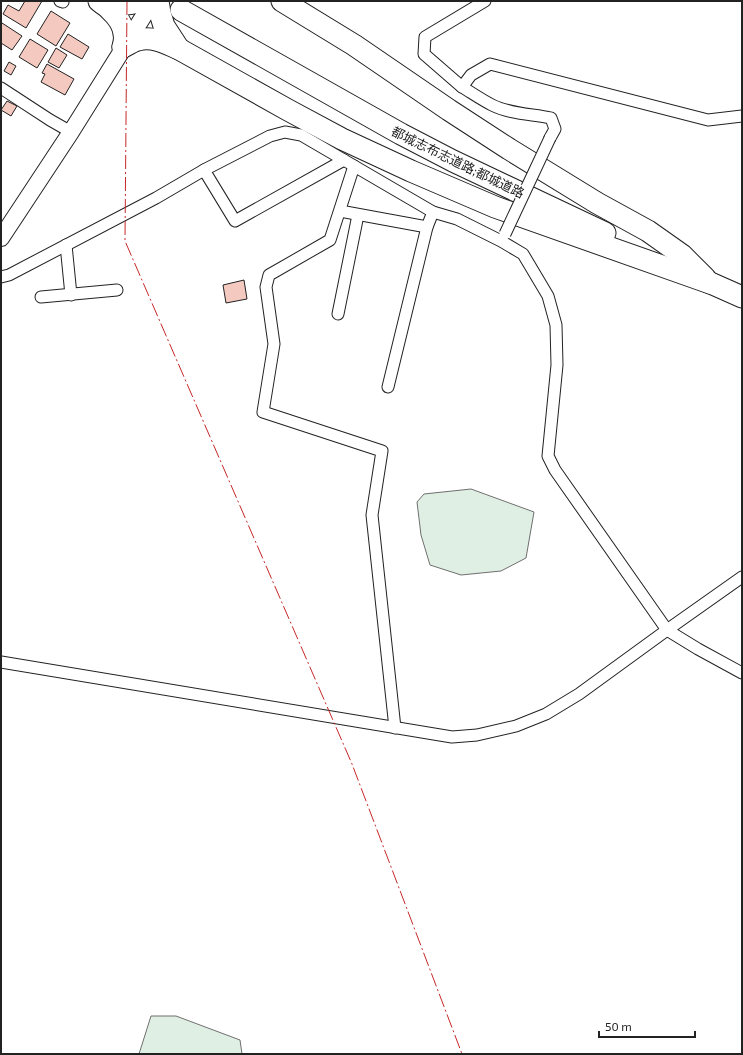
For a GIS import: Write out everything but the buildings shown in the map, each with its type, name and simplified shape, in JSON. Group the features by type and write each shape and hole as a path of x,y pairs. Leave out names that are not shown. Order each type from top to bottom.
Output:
{"highway":[{"path":"100,2 120,5 143,1"},
{"path":"158,1 164,26 179,49"},
{"path":"282,1 354,45 449,110 516,153 597,203 648,231 682,256 710,283"},
{"path":"100,2 114,14 121,24 124,34 123,48"},
{"name":"都城志布志道路;都城道路","path":"181,10 408,138 453,161 742,297"},
{"path":"123,48 137,40 150,38 160,41 179,49 342,139 411,171 495,207 710,283"}],"street":[{"path":"1,238 71,132 153,1"},
{"path":"477,3 425,37 424,54 462,87 492,106 513,112 551,118 555,129 503,237"},
{"path":"462,87 470,75 490,64 708,120 742,116"},
{"path":"1,88 71,132"},
{"path":"1,277 10,275 270,136 285,132 301,135 433,212 503,237 523,254 548,296 556,325 557,365 548,456 555,470 667,630 742,673"},
{"path":"204,170 235,221 344,160"},
{"path":"354,166 330,240 270,275 266,287 274,344 263,412 382,451 372,515 395,728"},
{"path":"340,211 427,227"},
{"path":"388,387 427,227 433,212"},
{"path":"338,314 358,215"},
{"path":"66,245 71,294"},
{"path":"41,297 117,290"},
{"path":"1,662 452,737 477,735 516,726 546,714 579,694 742,577"}],"green space":[{"path":"471,489 534,512 526,558 501,571 461,575 430,565 421,535 417,502 424,494"},
{"path":"151,1016 176,1016 240,1040 242,1054 139,1054"}],"power":[{"path":"127,1 125,241 352,764 462,1054"}]}
